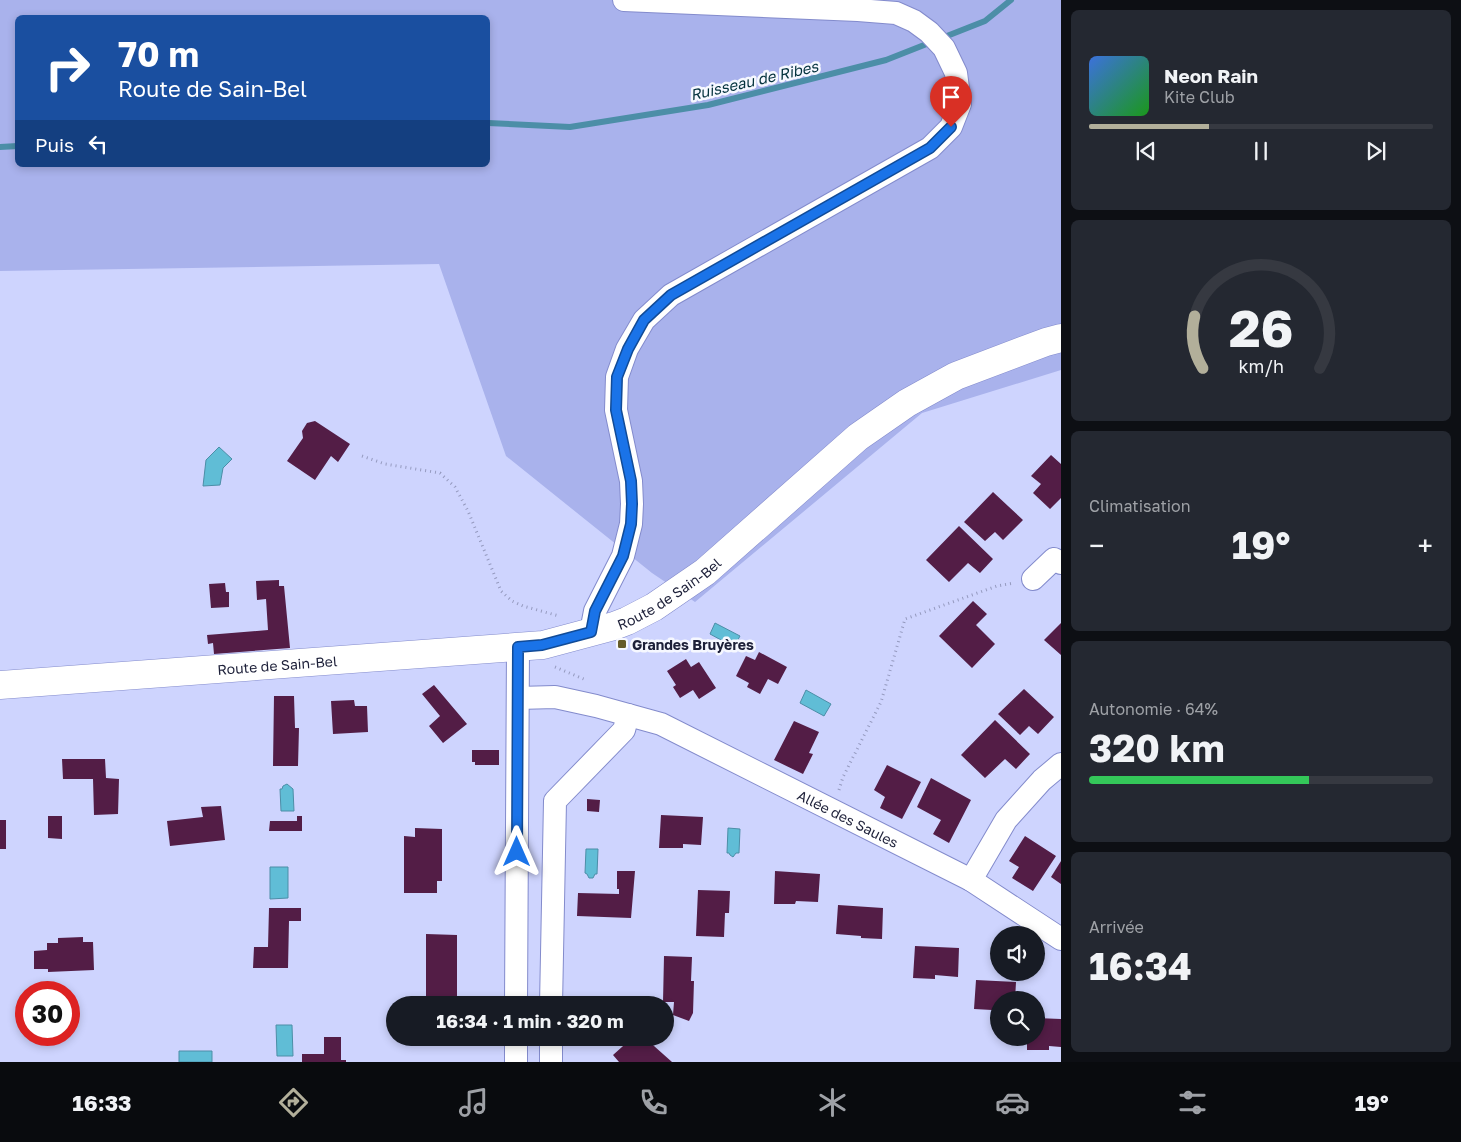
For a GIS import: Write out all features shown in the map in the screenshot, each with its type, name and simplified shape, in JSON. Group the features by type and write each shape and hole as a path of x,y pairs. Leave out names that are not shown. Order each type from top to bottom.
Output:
{"main road":[{"name":"Route de Sain-Bel","path":"0,685 542,645 627,621 680,590 705,572 858,437 907,403 956,376 1061,338"}],"street":[{"path":"591,632 595,611 623,556 631,524 631,481 616,410 617,377 628,349 644,320 671,295 930,148 951,127 960,104 956,74 937,40 914,21 896,13 624,0"},
{"path":"1033,580 1054,559 1061,564"},
{"path":"516,996 518,647"},
{"name":"Allée des Saules","path":"518,698 554,697 596,706 661,724 970,880 1061,939"},
{"path":"551,996 555,802 624,730 628,715"},
{"path":"970,880 1006,820 1042,780 1061,764"},
{"path":"516,1046 516,1062"},
{"path":"550,1062 551,1046"}],"path":[{"path":"362,456 385,464 440,473 455,487 468,511 501,591 512,601 571,619 591,632"},
{"path":"825,807 835,799 843,777 881,702 905,619 997,586 1033,580"}],"shaded area":[{"path":"0,0 1061,0 1061,370 922,413 695,602 652,573 506,456 439,264 0,271"},
{"path":"219,447 232,459 223,468 220,485 203,486 206,460"},
{"path":"715,623 740,636 734,647 710,634"},
{"path":"806,690 831,704 824,716 800,703"},
{"path":"287,784 293,789 294,811 281,811 280,789"},
{"path":"728,828 740,829 739,853 736,853 733,857 727,853"},
{"path":"586,849 598,849 597,874 593,878 589,878 585,873"},
{"path":"270,867 288,867 288,898 270,899"},
{"path":"276,1025 292,1025 293,1056 277,1056"},
{"path":"179,1051 212,1051 212,1062 179,1062"}],"building":[{"path":"315,421 350,444 338,462 331,456 315,480 287,461 303,438 302,431 307,423"},
{"path":"1051,455 1061,464 1061,498 1050,509 1033,493 1041,484 1031,476"},
{"path":"993,492 1023,520 1003,540 995,532 985,541 964,522"},
{"path":"959,526 993,559 980,573 968,563 949,582 926,560"},
{"path":"279,580 279,586 284,586 290,648 214,654 213,643 208,644 207,635 268,630 266,599 257,600 256,581"},
{"path":"225,583 226,592 229,592 229,607 211,608 209,584"},
{"path":"973,601 987,614 976,625 995,644 972,668 939,636"},
{"path":"1061,623 1061,655 1044,640"},
{"path":"759,652 787,667 778,684 768,679 760,694 747,687 749,683 736,676 746,656 755,660"},
{"path":"686,659 691,667 699,662 716,688 699,699 693,690 680,698 673,687 676,685 667,671"},
{"path":"434,685 467,724 443,743 429,726 440,716 422,694"},
{"path":"1024,689 1054,717 1038,734 1029,726 1020,735 998,714"},
{"path":"274,696 294,696 295,728 299,728 298,766 273,766"},
{"path":"354,700 355,706 367,706 368,732 333,734 331,701"},
{"path":"995,720 1030,754 1016,769 1005,759 985,778 961,755"},
{"path":"794,721 819,732 809,753 813,754 803,774 774,760"},
{"path":"472,750 499,750 499,765 475,765 475,762 472,762"},
{"path":"62,759 105,759 106,778 119,779 118,814 94,815 93,779 63,779"},
{"path":"887,765 921,782 902,819 880,808 885,797 874,790"},
{"path":"931,778 971,800 949,843 933,834 941,820 917,807"},
{"path":"587,799 600,800 599,812 587,811"},
{"path":"221,806 225,840 170,846 167,821 203,817 201,807"},
{"path":"661,815 703,817 701,845 683,844 683,848 659,848"},
{"path":"48,816 62,816 62,839 48,838"},
{"path":"297,816 302,816 302,831 269,831 270,821 297,821"},
{"path":"0,820 6,820 6,849 0,849"},
{"path":"415,828 442,829 442,881 437,881 437,893 404,893 404,836 415,837"},
{"path":"1025,836 1056,856 1033,891 1012,878 1019,867 1009,861"},
{"path":"1061,861 1061,884 1051,877"},
{"path":"617,871 635,871 631,918 577,916 578,893 619,894 619,889 617,889"},
{"path":"775,871 820,874 818,902 796,901 795,904 774,904"},
{"path":"698,890 730,891 729,913 725,913 724,937 696,936"},
{"path":"838,905 883,908 882,939 836,934"},
{"path":"269,908 301,908 301,921 289,921 288,968 253,968 254,947 268,947"},
{"path":"426,934 457,935 457,996 426,996"},
{"path":"83,937 83,942 93,942 94,970 48,972 48,969 34,969 34,951 47,950 47,943 58,943 58,938"},
{"path":"915,946 959,948 958,977 935,975 935,979 913,978"},
{"path":"664,956 692,957 691,981 694,981 693,1013 689,1021 674,1015 674,996 663,996"},
{"path":"976,980 1016,982 1016,991 990,991 990,1010 974,1009"},
{"path":"1045,1018 1061,1019 1061,1047 1049,1046 1049,1050 1027,1050 1027,1046 1045,1046"},
{"path":"324,1037 341,1037 341,1060 346,1060 346,1062 302,1062 302,1054 324,1054"},
{"path":"623,1046 654,1046 672,1062 619,1062 613,1055"}],"waterway":[{"name":"Ruisseau de Ribes","path":"490,123 570,127 708,105 886,60 985,21 1011,0"},
{"name":"Ruisseau de Ribes","path":"0,147 15,146"}],"place":[{"name":"Grandes Bruyères","path":"622,644"}],"route":[{"path":"517,852 518,647 542,645 591,632 595,611 623,556 631,524 632,504 631,481 616,410 617,377 628,349 644,320 671,295 930,148 951,127"}]}
